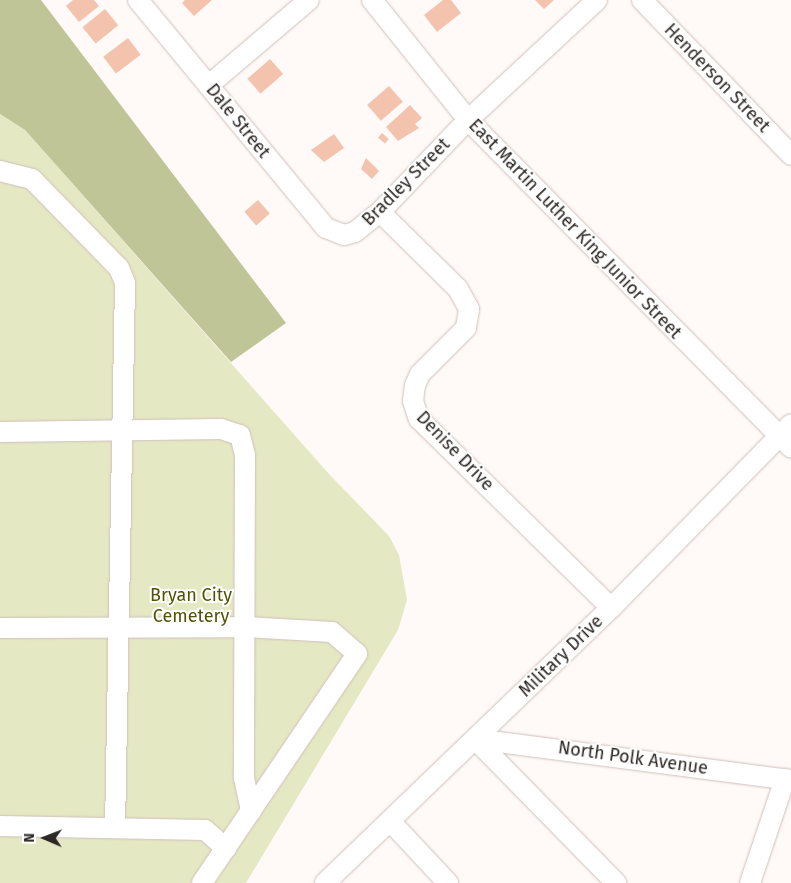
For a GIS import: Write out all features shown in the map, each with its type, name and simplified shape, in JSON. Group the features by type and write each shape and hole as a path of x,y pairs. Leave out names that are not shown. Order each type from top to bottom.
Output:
{"street":[{"name":"Dale Street","path":"138,0 326,228 344,235"},
{"path":"209,85 309,0"},
{"name":"East Martin Luther King Junior Street","path":"372,0 468,120 787,436"},
{"name":"Bradley Street","path":"344,235 356,232 380,212 468,120 597,0"},
{"name":"Henderson Street","path":"642,0 791,156"},
{"path":"0,171 32,179 119,268 125,283 121,629 115,828"},
{"name":"Denise Drive","path":"380,212 458,289 469,309 466,328 420,374 415,385 412,401 419,419 611,608"},
{"path":"0,432 221,429 240,435 245,454 246,627 244,778 251,811"},
{"name":"Military Drive","path":"325,883 787,436"},
{"path":"0,628 246,627 332,632 357,654 202,883"},
{"path":"475,739 616,883"},
{"name":"North Polk Avenue","path":"475,739 788,780"},
{"path":"750,883 788,780"},
{"path":"390,821 448,883"},
{"path":"0,826 205,830 226,848"}],"green space":[{"path":"0,0 41,0 286,323 231,362 25,130 0,114"},
{"name":"Bryan City Cemetery","path":"0,114 25,130 329,474 389,536 399,555 407,600 398,630 246,883 0,883"}],"building":[{"path":"73,0 94,0 99,6 79,22 66,6"},
{"path":"185,0 212,0 194,16 182,3"},
{"path":"443,0 451,0 461,13 437,32 424,15"},
{"path":"535,0 554,0 544,9"},
{"path":"105,9 118,25 96,44 82,27"},
{"path":"128,38 141,55 116,73 103,57"},
{"path":"270,59 283,74 260,94 247,79"},
{"path":"389,86 403,102 381,121 367,105"},
{"path":"410,105 422,118 415,124 419,128 398,141 386,127"},
{"path":"382,133 389,139 385,143 378,138"},
{"path":"334,134 344,148 324,162 311,150"},
{"path":"366,158 379,171 372,179 361,169"},
{"path":"258,200 270,214 256,225 244,212"}]}
